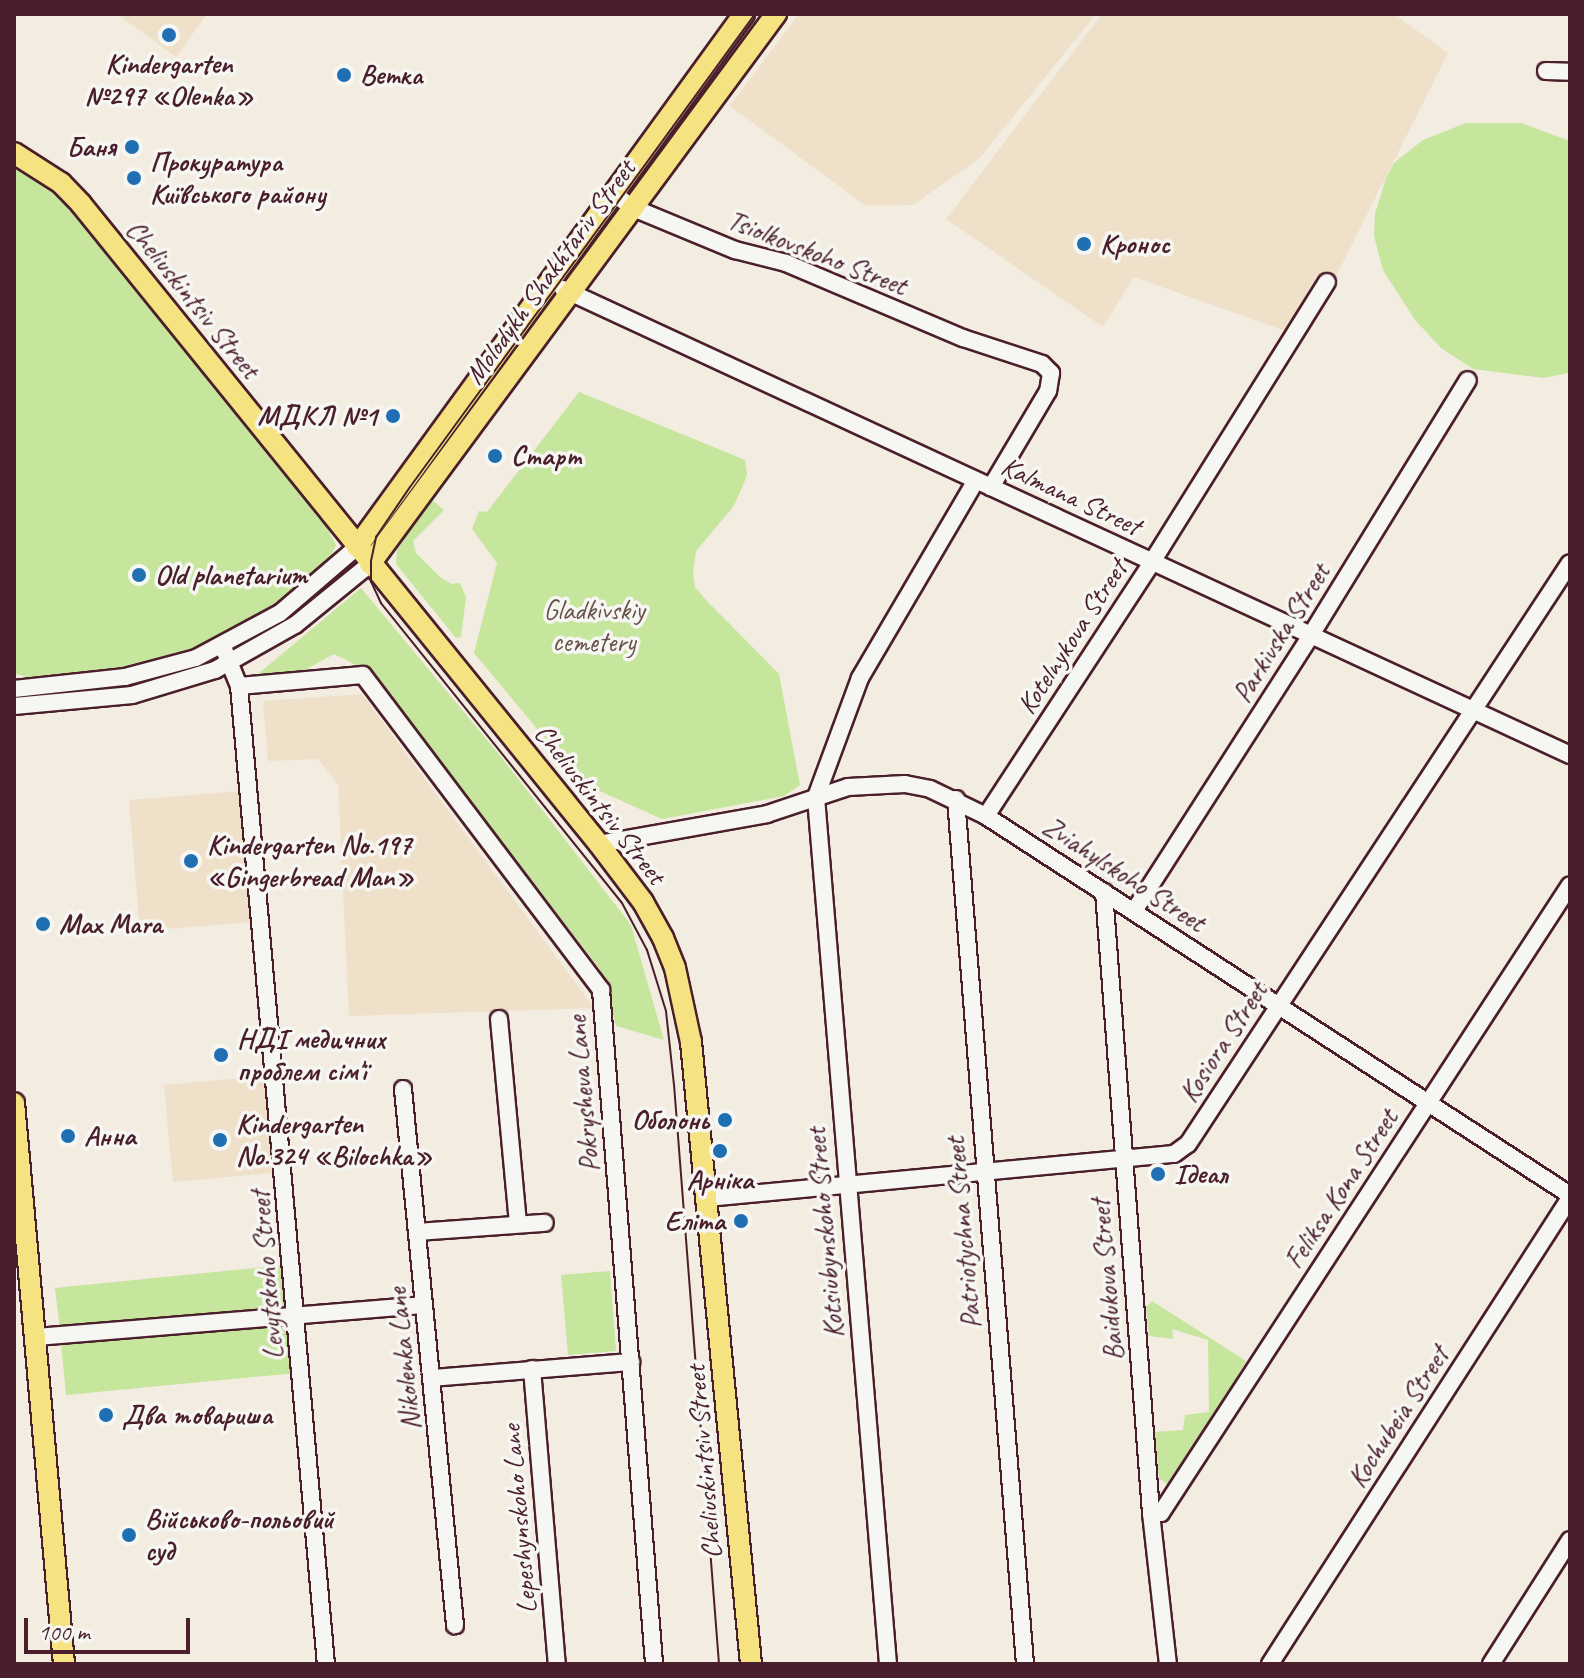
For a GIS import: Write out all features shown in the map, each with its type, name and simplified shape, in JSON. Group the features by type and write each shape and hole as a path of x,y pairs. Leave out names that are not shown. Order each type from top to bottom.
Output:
{"main road":[{"name":"Molodykh Shakhtariv Street","path":"363,556 612,192 744,14"},
{"name":"Molodykh Shakhtariv Street","path":"363,556 571,293 631,207 776,14"},
{"name":"Cheliuskintsiv Street","path":"14,153 61,183 81,204 643,902 675,968 691,1042 751,1664"},
{"path":"14,1103 64,1664"}],"street":[{"path":"1546,71 1570,72"},
{"name":"Tsiolkovskoho Street","path":"612,192 631,207 735,250 786,263 963,338 1042,364 1051,373 1048,391 984,484"},
{"name":"Kotelnykova Street","path":"986,816 1152,562 1327,282"},
{"name":"Kalmana Street","path":"550,283 1570,755"},
{"name":"Parkivska Street","path":"1134,911 1311,635 1468,380"},
{"path":"816,797 860,678 984,484"},
{"path":"14,689 149,672 223,647 363,556"},
{"path":"14,706 132,695 230,664 295,625 363,556"},
{"name":"Kosiora Street","path":"707,1198 1164,1158 1188,1144 1570,563"},
{"name":"Levytskoho Street","path":"223,647 239,686 326,1664"},
{"name":"Pokrysheva Lane","path":"239,686 363,675 601,990 654,1664"},
{"name":"Zviahylskoho Street","path":"599,844 767,814 871,783 905,784 956,799 1134,911 1570,1196"},
{"name":"Kotsiubynskoho Street","path":"816,797 888,1664"},
{"name":"Patriotychna Street","path":"956,799 1025,1664"},
{"name":"Feliksa Kona Street","path":"1151,1513 1161,1513 1570,885"},
{"name":"Baidukova Street","path":"1104,892 1151,1513 1168,1664"},
{"path":"499,1019 518,1224"},
{"name":"Nikolenka Lane","path":"403,1089 455,1625"},
{"name":"Kochubeia Street","path":"1270,1664 1570,1196"},
{"path":"418,1232 545,1223"},
{"path":"35,1337 424,1305"},
{"path":"432,1378 631,1362"},
{"name":"Lepeshynskoho Lane","path":"532,1369 557,1664"},
{"path":"1491,1664 1570,1540"}],"shaded area":[{"name":"Kindergarten №297 «Olenka»","path":"117,14 207,14 176,57"},
{"path":"799,14 1096,14 979,159 913,205 866,206 730,106"},
{"path":"1102,14 1394,14 1448,53 1305,338 1134,277 1103,327 946,219"},
{"path":"362,694 594,1008 349,1016 338,784 318,759 268,761 263,701"},
{"name":"Kindergarten No.197 «Gingerbread Man»","path":"242,791 253,922 140,931 129,800"},
{"name":"Kindergarten No.324 «Bilochka»","path":"265,1076 274,1173 173,1182 164,1085"}],"green space":[{"path":"1466,123 1521,123 1570,141 1568,373 1543,378 1473,369 1441,348 1415,320 1383,270 1374,236 1375,214 1394,163 1423,140"},
{"path":"14,159 36,171 72,209 322,519 336,545 326,567 295,593 205,647 102,673 30,678 14,673"},
{"name":"Gladkivskiy cemetery","path":"579,392 745,460 747,475 742,488 733,507 696,551 693,572 695,587 779,674 800,785 784,796 662,819 582,783 474,653 497,563 472,529 479,511 487,512"},
{"path":"430,498 444,510 413,541 416,553 441,578 452,584 460,583 466,597 461,637 456,638 396,564 397,550"},
{"path":"361,588 502,758 631,925 664,1040 616,1026 600,969 370,672 334,654 290,678 257,675"},
{"path":"285,1265 289,1306 60,1329 55,1288"},
{"path":"610,1271 616,1351 568,1355 561,1275"},
{"path":"1152,1301 1246,1361 1183,1469 1167,1484 1159,1478 1155,1432 1183,1430 1185,1415 1209,1412 1208,1340 1172,1329 1173,1339 1149,1336 1146,1307"},
{"path":"290,1321 296,1373 66,1395 61,1343"}],"tram line":[{"path":"719,1664 674,1085 666,1011 647,950 622,903 381,603 371,582 371,561 376,537 410,487 755,14"}],"place":[{"name":"Kindergarten №297 «Olenka»","path":"169,35"},
{"name":"Ветка","path":"344,75"},
{"name":"Баня","path":"132,147"},
{"name":"Прокуратура Київського району","path":"134,178"},
{"name":"Кронос","path":"1084,244"},
{"name":"МДКЛ №1","path":"393,416"},
{"name":"Старт","path":"495,456"},
{"name":"Old planetarium","path":"139,575"},
{"name":"Kindergarten No.197 «Gingerbread Man»","path":"191,861"},
{"name":"Max Mara","path":"43,924"},
{"name":"НДІ медичних проблем сім'ї","path":"221,1055"},
{"name":"Оболонь","path":"725,1120"},
{"name":"Анна","path":"68,1136"},
{"name":"Kindergarten No.324 «Bilochka»","path":"220,1140"},
{"name":"Арніка","path":"720,1151"},
{"name":"Ідеал","path":"1158,1174"},
{"name":"Еліта","path":"741,1221"},
{"name":"Два товариша","path":"106,1415"},
{"name":"Військово-польовий суд","path":"129,1535"}]}
